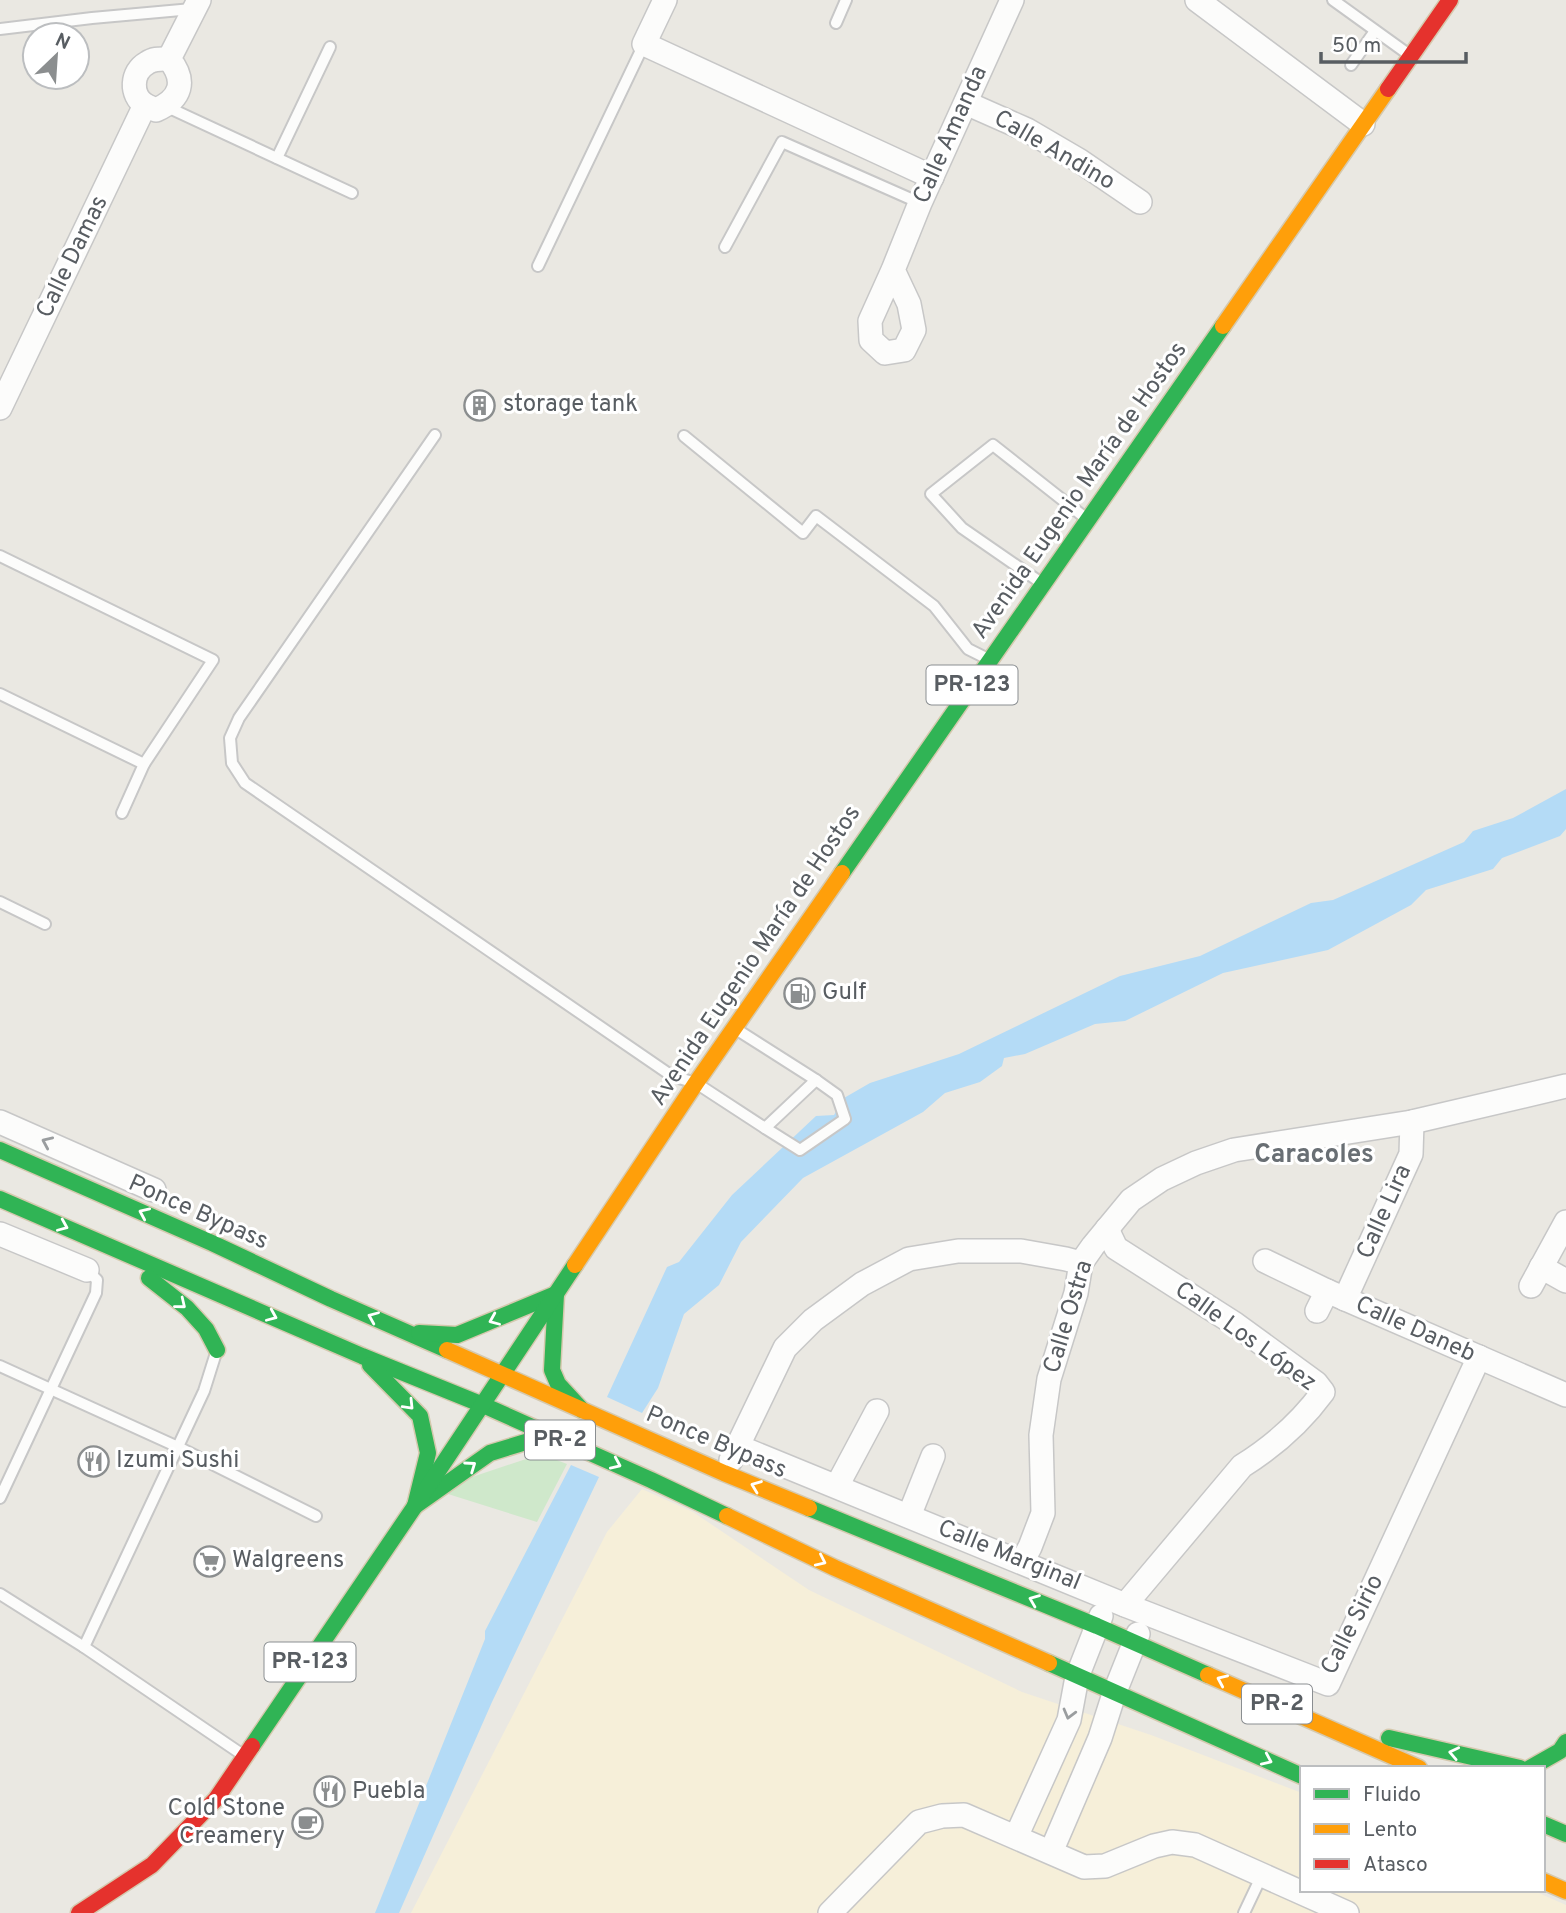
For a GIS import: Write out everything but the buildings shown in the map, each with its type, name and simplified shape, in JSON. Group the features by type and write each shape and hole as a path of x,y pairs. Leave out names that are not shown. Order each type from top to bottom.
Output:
{"main road":[{"name":"Avenida Eugenio María de Hostos","path":"79,1913 152,1865 216,1799 483,1405 696,1083 1450,0"},
{"name":"Ponce Bypass","path":"0,1150 724,1474 1135,1642 1415,1766"},
{"name":"PR-2","path":"0,1199 362,1356 483,1405 651,1480 835,1568 1300,1775"},
{"path":"167,1201 212,1243"},
{"path":"109,1246 187,1308 206,1329 217,1350"},
{"path":"409,1332 457,1335 556,1294 552,1370 558,1384 583,1411"},
{"path":"362,1356 420,1416 428,1453 415,1506"},
{"path":"415,1506 490,1453 529,1441 555,1437"},
{"path":"1313,1720 1511,1766"},
{"path":"1534,1766 1560,1751 1566,1742"},
{"path":"1545,1825 1566,1833"},
{"path":"1545,1882 1566,1891"}],"street":[{"path":"665,0 644,44 932,177"},
{"name":"Calle Amanda","path":"893,270 920,203 1012,0"},
{"path":"1197,0 1363,124"},
{"path":"155,105 138,101 134,77 145,64 158,59 169,59 197,5"},
{"name":"Calle Damas","path":"0,408 155,105 178,93 180,81 176,68 169,59"},
{"name":"Calle Andino","path":"966,103 1027,130 1080,161 1140,202"},
{"name":"Calle Ostra","path":"1022,1562 1043,1513 1041,1435 1049,1379 1076,1293 1081,1264 1131,1200 1162,1179 1196,1163 1234,1150 1412,1122 1566,1086"},
{"path":"0,1122 167,1201"},
{"name":"Calle Lira","path":"1330,1300 1411,1154 1412,1122"},
{"path":"1566,1222 1536,1276 1566,1281"},
{"name":"Calle Los López","path":"1107,1229 1116,1248 1235,1324 1316,1383 1323,1392 1309,1412 1283,1436 1265,1452 1242,1466 1126,1604"},
{"path":"0,1234 87,1270"},
{"path":"724,1474 785,1348 813,1320 862,1284 908,1259 958,1251 1021,1251 1081,1264"},
{"name":"Calle Daneb","path":"1265,1261 1330,1300 1479,1357 1566,1395"},
{"name":"Calle Sirio","path":"1126,1604 1328,1684 1479,1357"},
{"path":"837,1486 877,1411"},
{"name":"Calle Marginal","path":"739,1447 1126,1604"},
{"name":"Calle Marginal","path":"909,1516 933,1456"},
{"path":"1016,1837 1069,1720 1077,1677 1097,1626 1126,1604 1135,1642 1100,1738 1051,1852"},
{"path":"830,1913 919,1822 942,1816 964,1815 1084,1867 1105,1866 1154,1846 1172,1842 1195,1845 1347,1913"}],"lane":[{"path":"836,23 846,0"},
{"path":"1333,0 1410,55"},
{"path":"0,29 197,5"},
{"path":"1350,65 1375,31"},
{"path":"538,265 644,44"},
{"path":"277,158 330,47"},
{"path":"155,105 352,193"},
{"path":"725,247 782,142 920,203"},
{"path":"435,435 239,718 230,738 232,763 245,783 672,1076 696,1083 800,1150 845,1119 838,1095 734,1028"},
{"path":"684,436 803,533 816,516 934,606 968,649 989,660"},
{"path":"1043,583 962,528 931,494 993,445 1088,519"},
{"path":"0,556 213,660 144,764 122,813"},
{"path":"0,694 144,764"},
{"path":"0,902 45,924"},
{"path":"765,1128 816,1080"},
{"path":"0,1498 96,1293 97,1280 87,1270"},
{"path":"85,1647 204,1391 217,1350"},
{"path":"0,1366 178,1447 316,1516"},
{"path":"0,1594 85,1647 245,1757"},
{"path":"1244,1913 1262,1875"}],"shaded area":[{"path":"642,1489 693,1512 809,1590 1022,1692 1151,1735 1300,1792 1300,1892 1537,1892 1566,1905 1566,1913 411,1913 607,1532"}],"green space":[{"path":"541,1454 567,1464 537,1522 448,1494 469,1478"}],"water":[{"path":"1566,789 1566,829 1560,836 1502,858 1493,869 1426,890 1411,905 1328,950 1223,973 1125,1021 1095,1024 1025,1054 1004,1058 1002,1066 980,1082 945,1093 923,1112 803,1178 741,1242 719,1285 684,1314 658,1388 642,1413 607,1397 667,1267 679,1262 732,1195 816,1116 834,1115 844,1098 870,1083 959,1054 1120,976 1200,956 1311,903 1333,900 1464,842 1473,831 1513,818"},
{"path":"571,1465 599,1477 492,1702 399,1913 375,1913 485,1639 485,1631"}],"traffic: fast":[{"path":"842,873 1223,326"},
{"path":"0,1150 447,1350"},
{"path":"0,1199 362,1356 483,1405 727,1516"},
{"path":"252,1746 575,1265"},
{"path":"149,1278 187,1308 206,1329 217,1350"},
{"path":"419,1333 457,1335 556,1294 552,1370 558,1384 582,1410"},
{"path":"370,1365 420,1416 428,1453 415,1506"},
{"path":"415,1506 490,1453 529,1441 555,1437"},
{"path":"809,1508 1097,1626 1208,1675"},
{"path":"1049,1663 1300,1775"},
{"path":"1389,1738 1511,1766"},
{"path":"1534,1766 1560,1751 1566,1742"},
{"path":"1545,1825 1566,1834"}],"traffic: slow":[{"path":"1223,326 1388,89"},
{"path":"575,1265 696,1083 842,873"},
{"path":"447,1350 809,1508"},
{"path":"727,1516 835,1568 1049,1663"},
{"path":"1208,1675 1414,1766"},
{"path":"1545,1882 1566,1891"}],"traffic: jam":[{"path":"1388,89 1450,0"},
{"path":"79,1913 152,1865 216,1799 252,1746"}],"place":[{"name":"storage tank","path":"480,405"},
{"name":"Gulf","path":"799,993"},
{"name":"Izumi Sushi","path":"93,1461"},
{"name":"Walgreens","path":"209,1561"},
{"name":"Puebla","path":"329,1792"},
{"name":"Cold Stone Creamery","path":"308,1823"}],"district":[{"name":"Caracoles","path":"1314,1155"}]}
